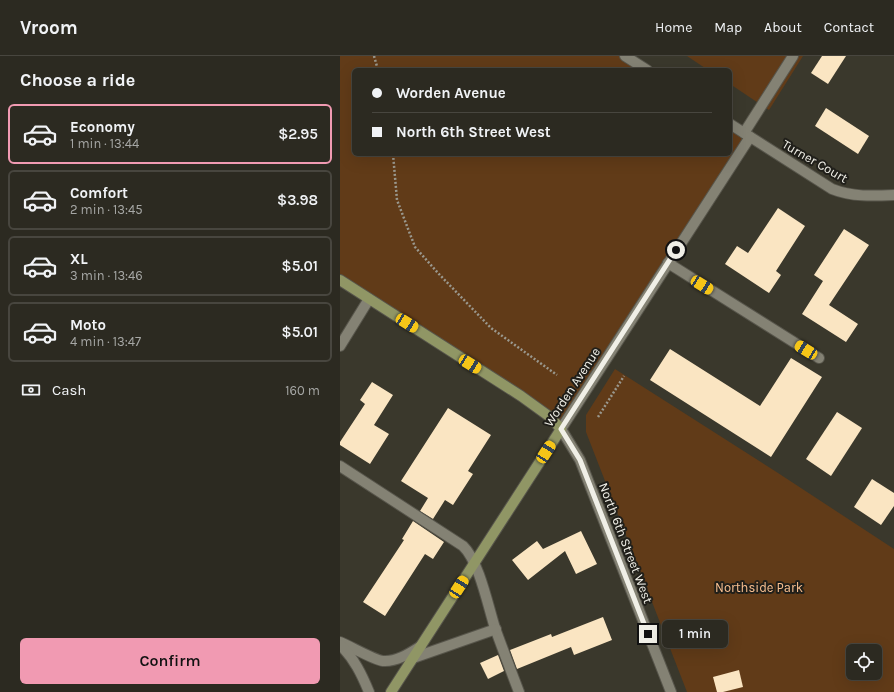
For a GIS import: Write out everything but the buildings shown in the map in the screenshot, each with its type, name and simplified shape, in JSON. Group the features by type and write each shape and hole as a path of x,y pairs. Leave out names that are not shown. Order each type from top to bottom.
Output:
{"street":[{"path":"626,56 644,68"},
{"name":"Worden Avenue","path":"391,692 668,263 747,135 793,56"},
{"name":"Turner Court","path":"732,125 832,189 858,196 894,195"},
{"path":"668,263 818,358"},
{"path":"340,280 521,396 550,417 561,429"},
{"path":"340,346 369,299"},
{"name":"North 6th Street West","path":"561,429 580,460 671,692"},
{"path":"340,466 464,546 475,563 496,629 519,692"},
{"path":"413,658 496,629"},
{"path":"340,643 383,661 395,660 421,646"},
{"path":"340,643 358,668 369,692"}],"path":[{"path":"374,56 377,68"},
{"path":"393,156 397,200 415,247 491,328 557,375"},
{"path":"598,417 624,376"}],"green space":[{"path":"340,56 625,56 644,68 352,68 352,156 732,156 732,125 750,137 561,429 550,417 340,280"},
{"path":"687,56 803,56 769,110 732,85 732,68 705,68"},
{"name":"Northside Park","path":"615,369 894,549 894,692 687,692 586,432 586,415"}],"route":[{"path":"648,634 580,460 561,429 676,250"}]}
